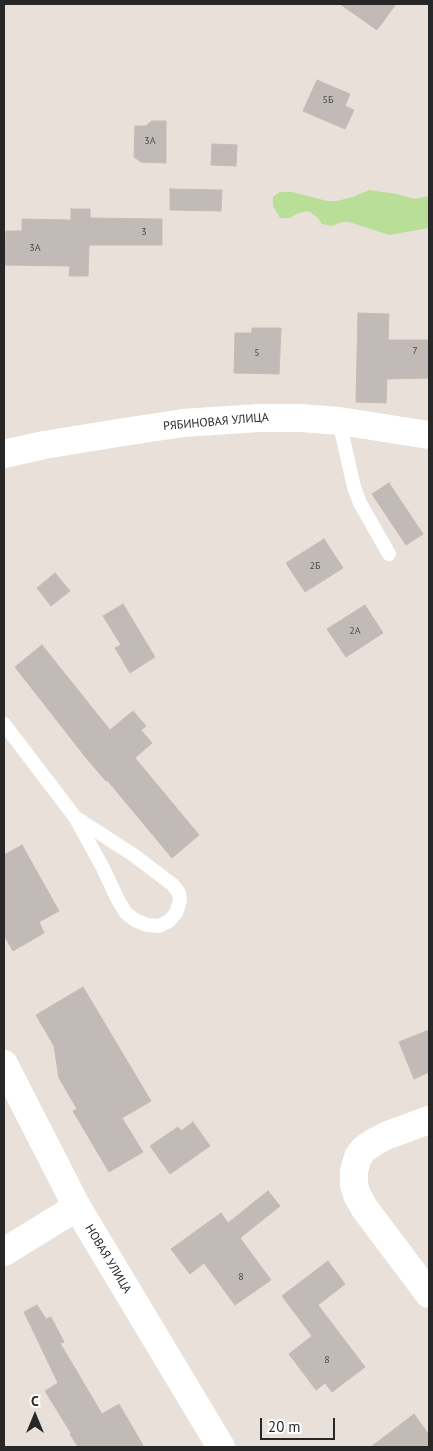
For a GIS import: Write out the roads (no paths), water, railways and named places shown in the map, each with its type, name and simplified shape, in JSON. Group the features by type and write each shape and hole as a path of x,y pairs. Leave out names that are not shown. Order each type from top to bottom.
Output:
{"street":[{"name":"РЯБИНОВАЯ УЛИЦА","path":"4,454 44,445 183,423 259,418 301,418 339,421 429,435"},
{"name":"НОВАЯ УЛИЦА","path":"4,1064 77,1207 221,1447"},
{"path":"429,1120 388,1135 364,1149 358,1158 354,1171 354,1185 365,1209 429,1294"},
{"path":"4,1252 77,1207"}],"lane":[{"path":"339,421 354,487 360,503 389,554"},
{"path":"4,724 75,817 126,913 147,926 159,926 168,921 176,913 180,901 179,892 173,885 135,856 75,817"}]}
